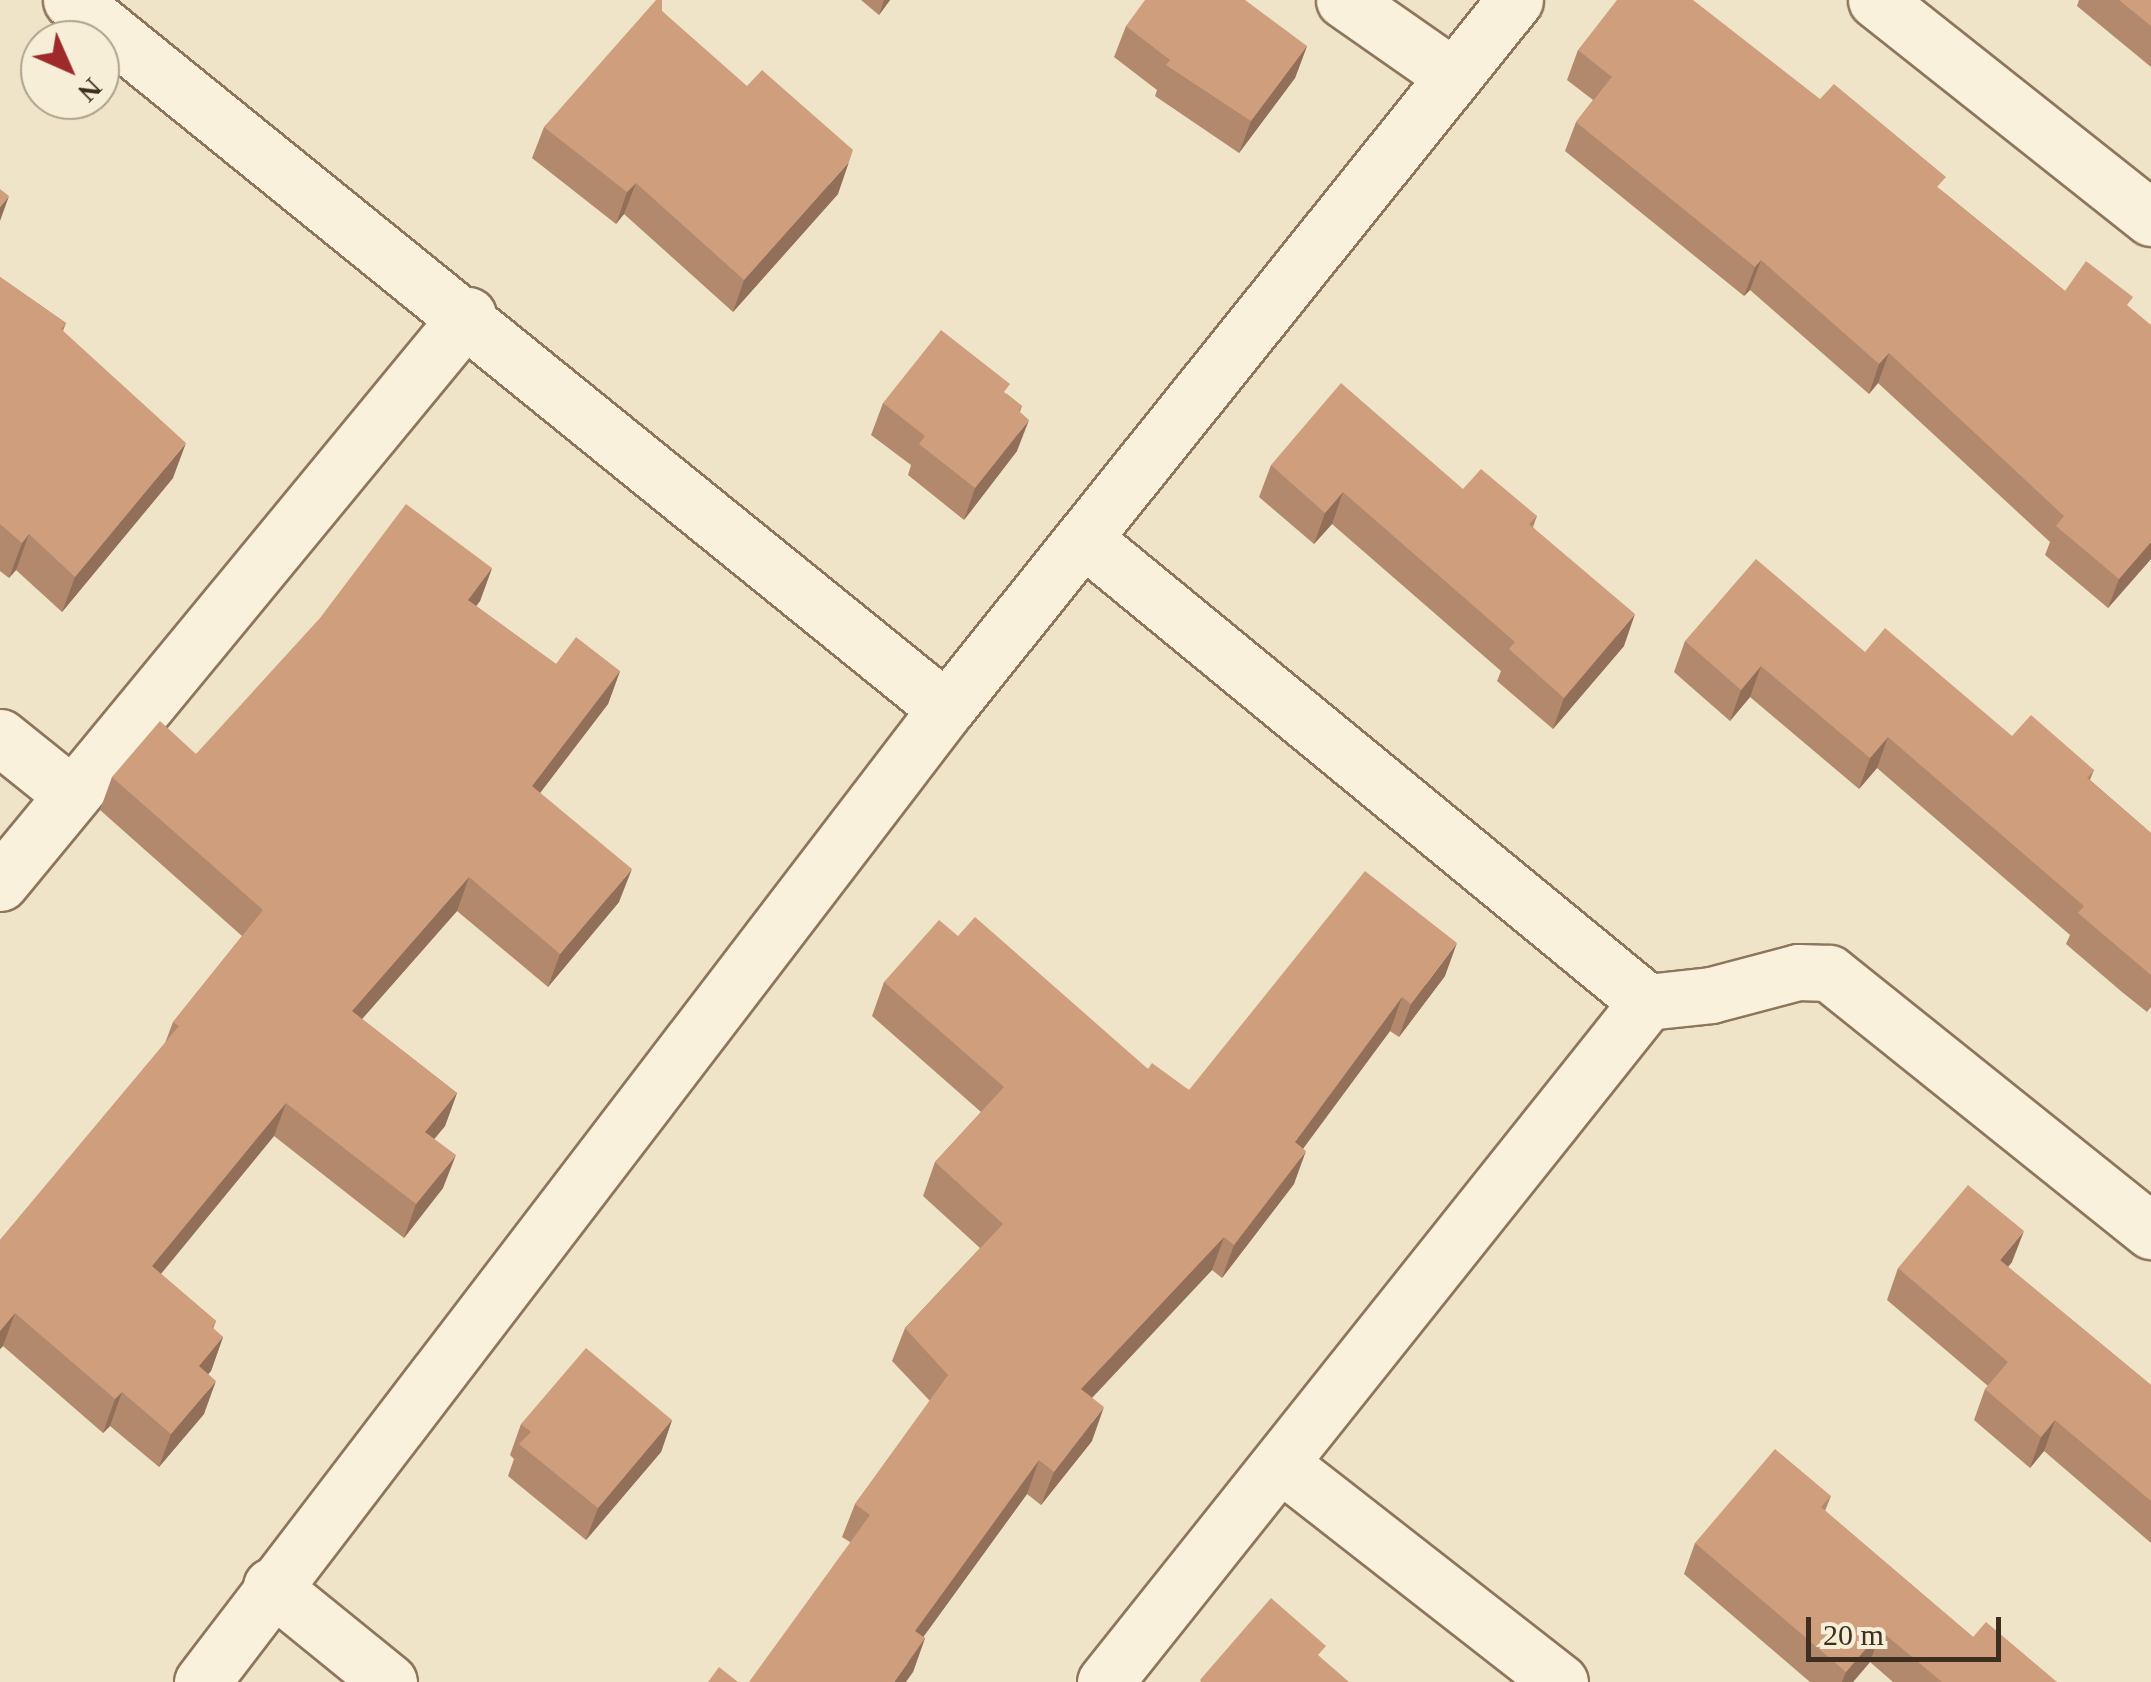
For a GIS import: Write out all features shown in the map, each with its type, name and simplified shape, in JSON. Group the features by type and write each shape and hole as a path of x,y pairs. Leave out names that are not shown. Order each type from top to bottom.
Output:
{"street":[{"path":"71,0 468,315 946,708"},
{"path":"1344,0 1454,76"},
{"path":"202,1682 270,1586 946,708 1515,0"},
{"path":"1876,0 2151,218"},
{"path":"0,883 468,315"},
{"path":"1084,539 1647,1002"},
{"path":"0,737 72,794"},
{"path":"1105,1682 1647,1002 1711,994 1798,972 1829,973 2151,1230"},
{"path":"1282,1464 1560,1682"},
{"path":"270,1586 390,1682"}],"building":[{"path":"656,0 662,0 662,11 747,86 762,70 853,150 849,162 744,280 636,183 627,192 544,127"},
{"path":"1145,0 1245,0 1307,46 1251,121 1166,65 1170,60 1126,26"},
{"path":"1617,0 1693,0 1820,99 1834,84 1946,177 1937,187 2065,291 2086,261 2133,297 2127,305 2151,325 2151,542 2119,579 2056,526 2064,516 1889,353 1879,364 1761,260 1755,267 1576,122 1612,77 1578,50"},
{"path":"2119,0 2151,0 2151,26"},
{"path":"0,189 9,196 0,207"},
{"path":"0,277 66,323 61,329 186,443 75,577 29,534 22,543 0,524"},
{"path":"941,330 1010,384 1004,392 1022,406 1019,411 1029,420 975,488 919,444 925,436 883,403"},
{"path":"1341,383 1463,489 1481,469 1537,516 1529,524 1635,614 1564,698 1509,649 1515,642 1343,492 1325,513 1271,465"},
{"path":"406,504 492,568 468,600 556,664 576,637 620,671 532,786 632,869 560,954 469,877 352,1011 457,1093 425,1132 456,1155 416,1204 286,1103 152,1266 216,1321 212,1327 223,1337 199,1366 216,1381 171,1434 122,1392 115,1399 15,1313 0,1331 0,1240 179,1026 173,1022 263,910 112,777 160,721 196,754 320,618"},
{"path":"1756,559 1865,652 1885,628 2012,736 2031,715 2094,770 2087,778 2151,833 2151,975 2078,913 2084,906 1888,737 1870,758 1761,666 1741,690 1685,641"},
{"path":"1365,871 1457,943 1411,1004 1402,997 1295,1142 1306,1151 1234,1245 1224,1237 1081,1389 1104,1407 1054,1472 1039,1460 915,1631 925,1638 894,1682 749,1682 870,1515 855,1504 948,1375 905,1328 1003,1224 935,1162 1004,1087 884,982 939,920 958,936 975,917 1148,1069 1152,1063 1189,1090"},
{"path":"1968,1185 2024,1231 2000,1260 2151,1385 2151,1501 2055,1420 2041,1437 1985,1389 2008,1362 1898,1268"},
{"path":"586,1348 672,1420 598,1508 519,1444 531,1432 521,1424"},
{"path":"1775,1449 1831,1496 1821,1507 1973,1637 1986,1622 2057,1682 1942,1682 1881,1631 1846,1672 1695,1543"},
{"path":"1271,1598 1326,1646 1318,1655 1349,1682 1201,1682"},
{"path":"719,1667 738,1682 708,1682"}]}
